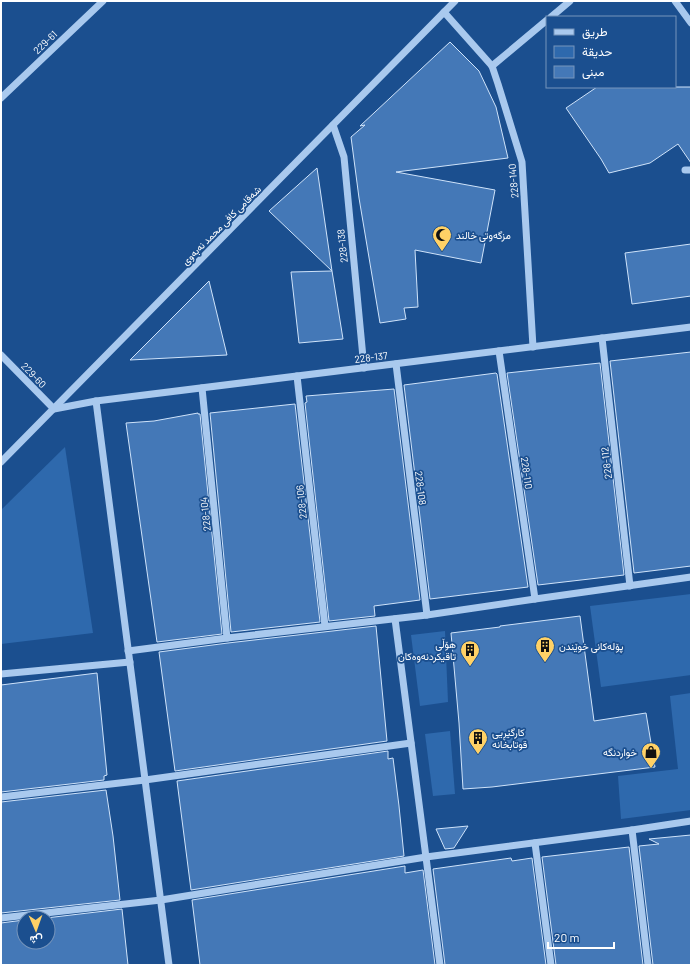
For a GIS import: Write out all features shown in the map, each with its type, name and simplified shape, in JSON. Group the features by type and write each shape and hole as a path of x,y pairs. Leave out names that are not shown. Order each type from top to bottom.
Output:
{"street":[{"name":"229-61","path":"1,98 103,1"},
{"name":"شەقامی کافی محمد نەبەوی","path":"1,462 455,1"},
{"path":"552,16 570,1"},
{"path":"675,1 691,23"},
{"name":"228-140","path":"444,12 492,66 522,162 533,347"},
{"path":"492,66 546,21"},
{"name":"228-138","path":"333,125 344,157 364,368"},
{"name":"228-137","path":"54,409 96,401 691,327"},
{"name":"228-112","path":"602,338 630,586"},
{"name":"228-110","path":"499,351 535,599"},
{"name":"229-60","path":"1,355 54,409"},
{"name":"228-108","path":"396,364 427,615"},
{"name":"228-106","path":"297,376 325,626"},
{"name":"228-104","path":"202,388 227,638"},
{"path":"96,401 169,965"},
{"path":"128,651 325,626 427,615 691,577"},
{"path":"395,618 440,965"},
{"path":"1,674 130,662"},
{"path":"1,797 145,780 411,743"},
{"path":"1,918 161,900 426,857 691,821"},
{"path":"632,830 648,965"},
{"path":"535,843 551,965"}],"green space":[{"path":"65,447 93,633 1,644 1,510"},
{"path":"691,594 691,675 601,687 590,606"},
{"path":"445,631 448,702 420,706 411,635"},
{"path":"691,693 691,810 621,819 618,776 678,769 670,696"},
{"path":"450,731 455,794 433,796 425,734"}],"building":[{"path":"450,42 479,71 496,107 508,158 396,172 495,190 481,263 415,250 418,307 404,308 406,319 380,323 359,198 351,137 365,125 360,126"},
{"path":"691,87 691,163 678,144 650,163 609,173 566,108 596,88"},
{"path":"317,168 332,271 269,211"},
{"path":"691,244 691,296 632,304 625,253"},
{"path":"332,271 343,339 299,343 291,272"},
{"path":"209,281 227,355 130,360"},
{"path":"691,352 691,566 634,573 610,361"},
{"path":"600,363 624,575 538,585 507,373"},
{"path":"496,373 528,587 430,599 404,385"},
{"path":"394,389 420,600 374,606 375,616 329,621 305,403 307,402 306,396"},
{"path":"295,404 320,622 231,632 210,413"},
{"path":"198,413 200,414 222,634 157,642 126,423 154,421"},
{"path":"580,616 594,721 646,713 655,767 492,787 463,789 451,633"},
{"path":"376,626 387,741 175,771 159,652"},
{"path":"97,673 107,775 104,776 104,780 1,792 1,685"},
{"path":"388,751 388,759 393,758 404,856 191,890 177,781"},
{"path":"106,790 120,900 16,910 16,911 1,913 1,802"},
{"path":"468,826 454,848 445,849 436,829"},
{"path":"691,835 691,965 653,965 639,846 659,844 649,839"},
{"path":"629,847 643,965 556,965 542,857"},
{"path":"511,858 512,861 532,858 546,965 445,965 433,869"},
{"path":"405,866 405,873 423,870 435,965 200,965 192,900"},
{"path":"122,909 128,965 1,965 1,923 16,921 16,950 56,950 56,917"}],"place":[{"name":"مزگەوتی خالند","path":"442,252"},
{"name":"پۆلەکانی خوێندن","path":"545,663"},
{"name":"هۆڵی تاقیکردنەوەکان","path":"470,667"},
{"name":"کارگێڕیی قوتابخانە","path":"478,755"},
{"name":"خواردنگە","path":"651,769"}]}
